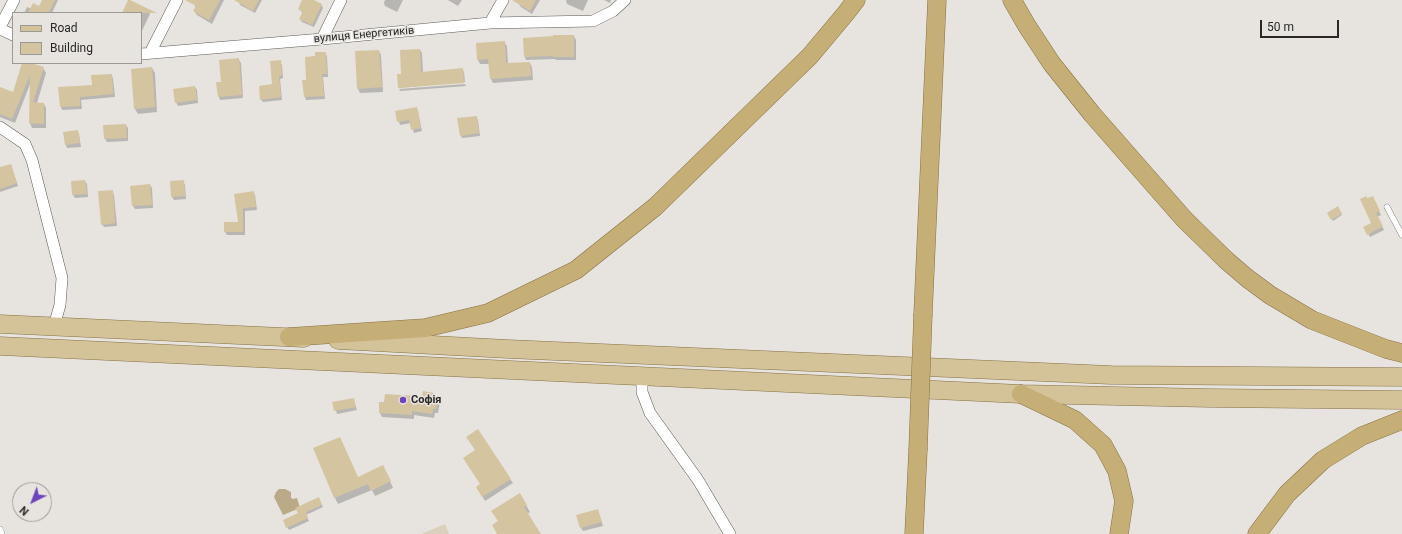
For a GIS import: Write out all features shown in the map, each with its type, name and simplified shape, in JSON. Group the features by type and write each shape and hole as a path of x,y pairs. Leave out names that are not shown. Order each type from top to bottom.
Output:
{"highway":[{"path":"289,337 425,328 488,312 576,270 655,207 810,56 856,0"},
{"path":"914,534 937,0"},
{"path":"1012,0 1052,64 1092,114 1184,219 1226,260 1270,295 1312,320 1378,346 1402,353"},
{"path":"1021,394 1075,420 1103,445 1118,471 1124,501 1121,529 1119,534"},
{"path":"1257,534 1287,494 1323,460 1362,436 1402,420"}],"main road":[{"path":"0,324 289,337 508,349 1111,374 1402,377"},
{"path":"0,346 1021,394 1402,400"}],"street":[{"path":"12,34 0,28 14,0"},
{"path":"145,53 177,0"},
{"path":"322,39 341,0"},
{"path":"490,23 503,0"},
{"name":"вулиця Енергетиків","path":"145,53 322,39 490,23 590,21 613,11 625,0"},
{"path":"0,127 25,144 32,160 62,278 60,305 54,326"},
{"path":"642,376 642,392 650,413 698,480 730,534"}],"lane":[{"path":"1387,207 1402,235"},
{"path":"0,529 2,534"}],"shaded area":[{"path":"279,489 285,489 291,492 291,498 297,498 300,508 283,515 274,497"},
{"path":"445,524 449,534 421,534"}],"building":[{"path":"42,0 55,0 49,12 28,12 33,3 39,6"},
{"path":"128,0 130,0 157,13 142,12 122,12"},
{"path":"185,0 220,0 209,20 193,11 196,6"},
{"path":"234,0 259,0 253,11"},
{"path":"302,0 314,0 322,4 312,25 299,19 303,11 298,9"},
{"path":"512,0 536,0 530,11"},
{"path":"553,35 574,35 574,57 524,57 523,38"},
{"path":"505,41 506,63 530,62 531,76 490,79 488,59 477,60 476,43"},
{"path":"420,49 421,72 463,68 464,83 398,88 397,74 401,74 400,50"},
{"path":"379,50 382,87 357,89 355,51"},
{"path":"315,52 326,52 327,74 322,74 324,96 304,97 302,80 306,80 305,57 315,56"},
{"path":"239,58 242,95 218,97 216,82 221,82 219,60"},
{"path":"281,60 282,75 279,76 281,97 260,100 259,86 272,84 270,61"},
{"path":"22,64 34,64 44,67 33,102 44,103 44,124 29,123 30,75 12,119 0,114 0,87 13,92"},
{"path":"152,67 155,107 134,109 131,69"},
{"path":"112,74 113,94 80,97 80,106 60,107 58,87 92,85 91,75"},
{"path":"195,86 197,100 175,103 173,89"},
{"path":"417,107 421,128 411,130 409,120 397,122 395,111"},
{"path":"477,116 479,133 460,136 457,118"},
{"path":"126,124 127,138 104,139 103,125"},
{"path":"78,130 80,143 65,145 63,132"},
{"path":"11,164 17,183 0,189 0,167"},
{"path":"85,180 87,194 72,195 71,181"},
{"path":"184,180 185,196 171,197 170,181"},
{"path":"150,184 152,205 132,206 130,186"},
{"path":"113,190 115,223 101,225 98,191"},
{"path":"254,191 256,207 243,208 243,232 224,232 224,222 238,222 234,194"},
{"path":"1366,196 1367,198 1373,196 1380,211 1376,213 1383,226 1367,235 1363,227 1371,223 1360,199"},
{"path":"1338,206 1342,214 1331,220 1327,213"},
{"path":"423,391 434,393 433,396 438,397 436,409 433,409 432,414 412,411 412,415 379,413 379,402 384,402 385,394 422,396"},
{"path":"354,398 356,407 334,411 332,402"},
{"path":"478,429 511,479 482,497 476,487 480,484 463,458 475,450 466,437"},
{"path":"340,437 358,477 383,465 391,481 371,491 368,484 334,498 313,448"},
{"path":"520,493 527,505 524,507 541,534 497,534 492,525 498,521 491,511"},
{"path":"319,497 322,505 306,512 308,518 286,528 283,520 298,513 295,508"},
{"path":"598,509 602,522 580,528 576,515"}],"place":[{"name":"Софія","path":"403,400"}]}
